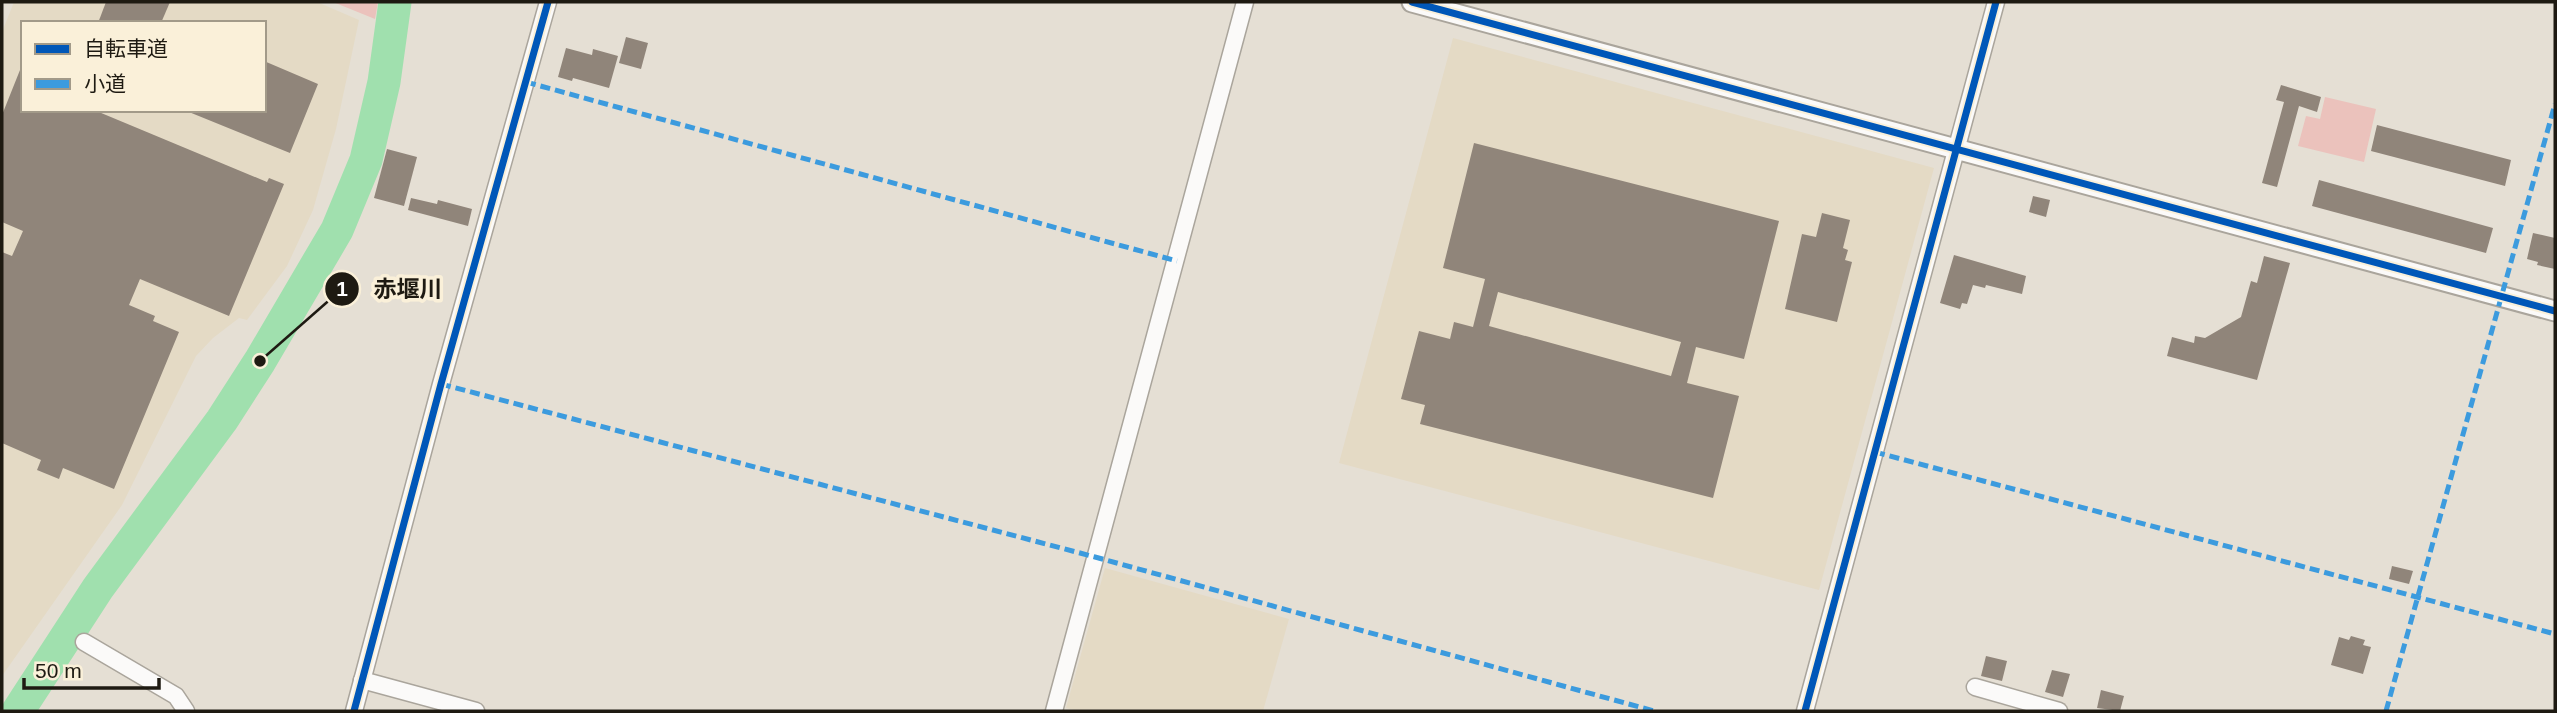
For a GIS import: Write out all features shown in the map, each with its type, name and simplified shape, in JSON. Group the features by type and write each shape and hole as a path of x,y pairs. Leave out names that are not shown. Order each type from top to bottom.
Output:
{"street":[{"path":"354,711 441,384 548,2"},
{"path":"1054,711 1245,2"},
{"path":"1412,2 2555,311"},
{"path":"1805,711 1996,2"},
{"path":"84,642 176,696 186,711"},
{"path":"362,680 476,711"},
{"path":"1975,687 2059,711"}],"shaded area":[{"path":"14,2 317,2 359,20 336,129 313,210 287,266 247,320 239,318 213,338 196,356 122,505 2,676 2,32"},
{"path":"333,2 378,2 375,19"},
{"path":"1453,38 1934,168 1819,590 1339,463"},
{"path":"2325,97 2376,109 2364,162 2298,146 2306,116 2320,119"},
{"path":"1105,568 1289,619 1263,711 1078,711 1066,708"}],"building":[{"path":"106,2 170,2 162,21 99,21"},
{"path":"626,37 648,43 641,69 619,63"},
{"path":"566,48 592,55 593,49 618,56 609,88 573,78 572,81 558,77"},
{"path":"266,62 318,84 290,153 189,112 266,112"},
{"path":"21,68 21,112 99,112 267,182 269,178 284,184 229,316 140,279 129,305 155,316 153,321 179,332 114,489 63,468 59,479 37,470 41,460 2,443 2,252 12,256 23,231 2,222 2,115"},
{"path":"2281,85 2321,97 2317,112 2299,106 2277,187 2262,183 2284,102 2276,100"},
{"path":"2377,125 2511,160 2505,186 2371,151"},
{"path":"1474,143 1779,221 1744,359 1696,347 1687,383 1739,396 1713,498 1420,424 1425,405 1401,399 1419,331 1450,339 1454,322 1473,327 1485,279 1443,268","holes":["1498,292 1681,342 1671,376 1489,326"]},
{"path":"387,149 417,157 404,206 374,198"},
{"path":"2319,180 2493,228 2486,253 2312,206"},
{"path":"2033,196 2050,200 2046,217 2029,212"},
{"path":"411,198 437,204 438,200 472,209 468,226 408,210"},
{"path":"1822,213 1850,220 1843,248 1848,250 1845,260 1852,262 1837,322 1785,309 1802,234 1816,237"},
{"path":"2533,233 2555,238 2555,269 2537,265 2538,262 2527,259"},
{"path":"1954,255 2026,276 2022,294 1986,285 1985,288 1973,285 1967,304 1962,303 1960,309 1940,303"},
{"path":"2264,256 2290,263 2257,380 2167,356 2172,337 2194,343 2195,336 2205,338 2241,317 2251,281 2257,283"},
{"path":"2392,566 2413,571 2409,584 2389,579"},
{"path":"2351,636 2365,640 2363,645 2371,647 2363,674 2331,665 2339,637 2349,640"},
{"path":"1986,656 2007,661 2002,681 1981,676"},
{"path":"2052,670 2070,674 2063,697 2045,692"},
{"path":"2101,690 2124,696 2120,711 2097,708"}],"waterway":[{"path":"18,711 98,588 222,420 337,230 366,160 384,82 395,2"}],"marked path":[{"path":"526,82 1177,261"},
{"path":"2386,711 2555,104"},
{"path":"441,384 1095,557 1654,711"},
{"path":"1875,452 2555,634"}],"cycle path":[{"path":"354,711 441,384 548,2"},
{"path":"1412,2 2555,311"},
{"path":"1805,711 1996,2"}],"place":[{"name":"赤堰川","path":"260,361"}]}
